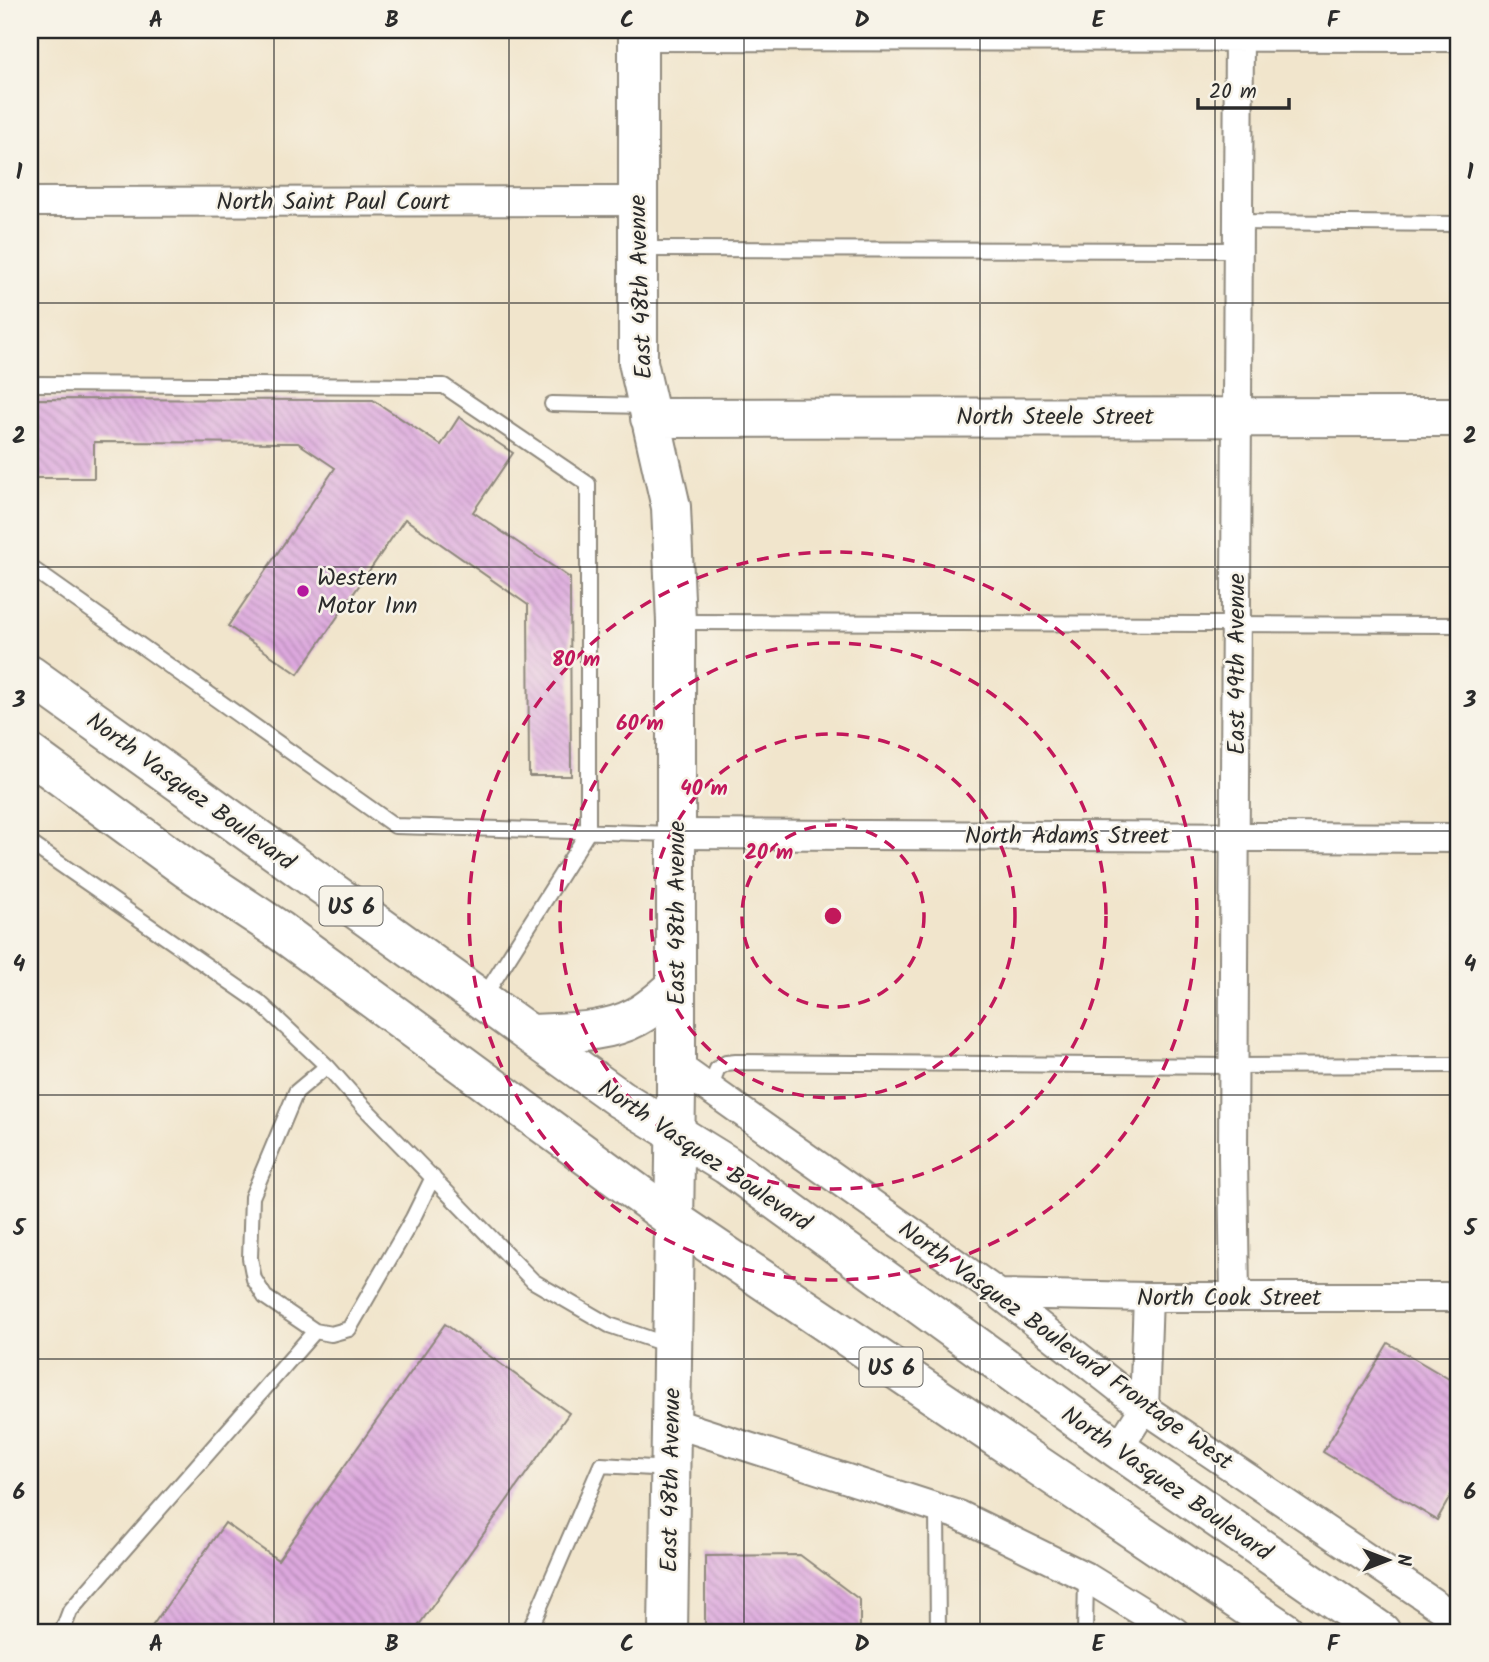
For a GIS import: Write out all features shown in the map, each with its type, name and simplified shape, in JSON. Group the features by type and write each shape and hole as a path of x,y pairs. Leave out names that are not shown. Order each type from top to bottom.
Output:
{"main road":[{"name":"East 48th Avenue","path":"638,33 638,362 671,507 676,622 676,1065 668,1632"},
{"name":"North Steele Street","path":"649,412 1459,417"},
{"name":"North Vasquez Boulevard","path":"30,675 620,1099 727,1165 1118,1449 1381,1632"},
{"name":"US 6","path":"30,754 187,869 279,930 674,1220 1285,1632"},
{"path":"530,1034 573,1032 620,1024 646,1011 675,987"}],"street":[{"path":"638,33 1459,37"},
{"name":"East 49th Avenue","path":"1235,1297 1233,1066 1239,34"},
{"name":"North Saint Paul Court","path":"30,202 637,201"},
{"name":"North Adams Street","path":"676,834 1459,838"},
{"name":"North Vasquez Boulevard Frontage West","path":"676,1065 999,1294 1144,1408 1459,1620"},
{"name":"North Cook Street","path":"999,1294 1459,1297"},
{"path":"1118,1449 1144,1408 1148,1297"},
{"path":"671,1422 959,1515 1086,1577 1175,1632"}],"lane":[{"path":"1238,222 1459,223"},
{"path":"637,249 1238,250"},
{"path":"30,384 444,386 588,484 588,832 482,1000"},
{"path":"552,404 649,412"},
{"path":"30,567 394,826 676,834"},
{"path":"676,622 1459,625"},
{"path":"30,843 258,1002 327,1066 533,1281 609,1325 672,1346"},
{"path":"711,1090 717,1069 726,1063 736,1062 1459,1065"},
{"path":"327,1066 296,1092 252,1198 250,1258 254,1279 265,1297 315,1331 331,1334 348,1329 413,1218 433,1177"},
{"path":"62,1632 70,1611 315,1331"},
{"path":"529,1632 601,1465 671,1469"},
{"path":"937,1508 938,1632"},
{"path":"1085,1632 1086,1577"}],"building":[{"name":"Western Motor Inn","path":"30,399 373,400 441,445 459,417 513,453 473,512 570,578 571,776 529,776 528,605 405,519 298,674 228,626 335,468 298,443 94,442 94,478 30,478"},
{"path":"445,1324 569,1413 414,1632 148,1632 225,1523 278,1560"},
{"path":"1388,1343 1459,1385 1459,1481 1437,1520 1323,1452"},
{"path":"800,1555 860,1600 860,1632 705,1632 705,1556"}],"place":[{"name":"Western Motor Inn","path":"303,591"}]}
